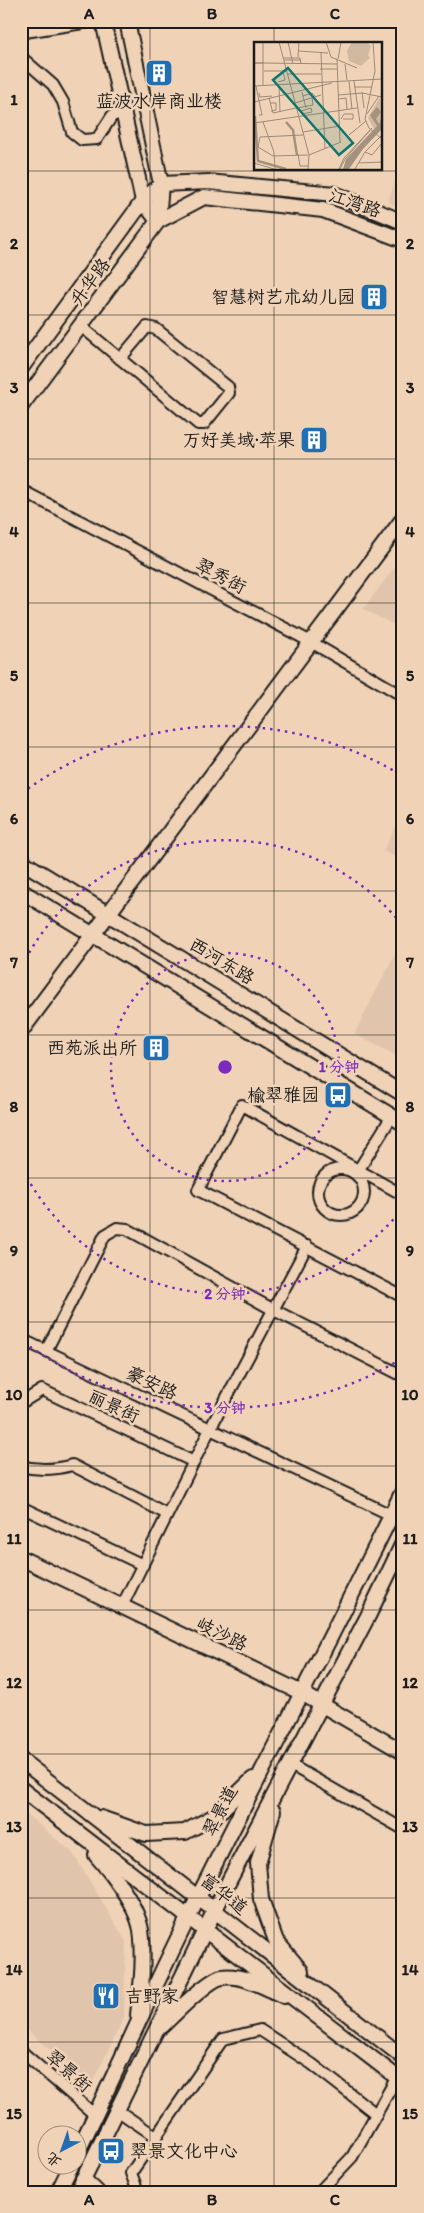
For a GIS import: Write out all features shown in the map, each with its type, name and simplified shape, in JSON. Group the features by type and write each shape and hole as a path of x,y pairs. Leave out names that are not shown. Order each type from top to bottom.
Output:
{"street":[{"path":"21,34 96,21"},
{"path":"103,21 143,201 158,221"},
{"path":"127,21 161,184 158,221"},
{"path":"21,57 53,85 63,102 72,132 82,140 97,139 112,116 144,105"},
{"name":"江湾路","path":"161,184 208,182 335,194 403,222"},
{"name":"升华路","path":"21,368 143,201 161,184"},
{"name":"江湾路","path":"204,197 323,210 403,240"},
{"name":"升华路","path":"21,406 158,221 204,197"},
{"path":"80,326 198,424 204,424 229,393 228,387 156,329 147,327 120,359"},
{"name":"翠秀街","path":"21,490 311,642 403,696"},
{"path":"21,1031 403,519"},
{"name":"西河东路","path":"21,861 403,1094"},
{"path":"21,891 92,936 397,1119 357,1172"},
{"path":"403,1195 357,1172 242,1105 198,1190 403,1297"},
{"path":"335,1170 357,1172 364,1194 358,1208 344,1214 329,1211 324,1206 318,1192 323,1178 335,1170"},
{"path":"46,1351 105,1235 117,1228 127,1229 272,1309 403,1376"},
{"path":"122,1606 210,1429 307,1246"},
{"name":"豪安路","path":"21,1339 391,1515 403,1524"},
{"name":"丽景街","path":"21,1403 42,1390 194,1462"},
{"path":"21,1466 32,1469 54,1470 72,1465 168,1514"},
{"name":"翠景道","path":"88,2130 188,1917 300,1692 346,1609 403,1491"},
{"path":"21,1507 143,1565"},
{"path":"97,2192 80,2185 289,1764 402,1548"},
{"name":"岐沙路","path":"21,1558 300,1692 403,1752"},
{"name":"富华道","path":"21,1760 403,2057"},
{"path":"289,1764 403,1829"},
{"path":"89,1813 146,1834 185,1832 214,1816 261,1772"},
{"path":"280,1783 258,1863 261,1900 276,1941 315,1989"},
{"path":"21,1789 77,1834 400,2079 376,2114 352,2158 319,2192"},
{"path":"77,1834 124,1890 141,1928 143,1961 138,2023"},
{"path":"154,2033 192,1998 221,1977 245,1979 304,2005"},
{"path":"138,2192 131,2173 223,2039 260,2030 312,2064 376,2114"},
{"name":"翠景街","path":"21,2051 95,2115"},
{"path":"117,2110 155,2136"},
{"path":"58,2192 66,2176"}],"shaded area":[{"path":"403,159 403,208 388,202"},
{"path":"403,556 403,630 363,609"},
{"path":"403,812 403,861 383,851"},
{"path":"403,938 403,1059 354,1034"},
{"path":"21,1810 72,1852 126,1941 124,2018 91,2085 21,2025"}],"place":[{"name":"蓝波水岸商业楼","path":"159,73"},
{"name":"智慧树艺术幼儿园","path":"374,297"},
{"name":"万好美域·苹果","path":"314,440"},
{"name":"西苑派出所","path":"156,1048"},
{"name":"榆翠雅园","path":"338,1095"},
{"name":"吉野家","path":"106,1996"},
{"name":"翠景文化中心","path":"111,2151"}]}
